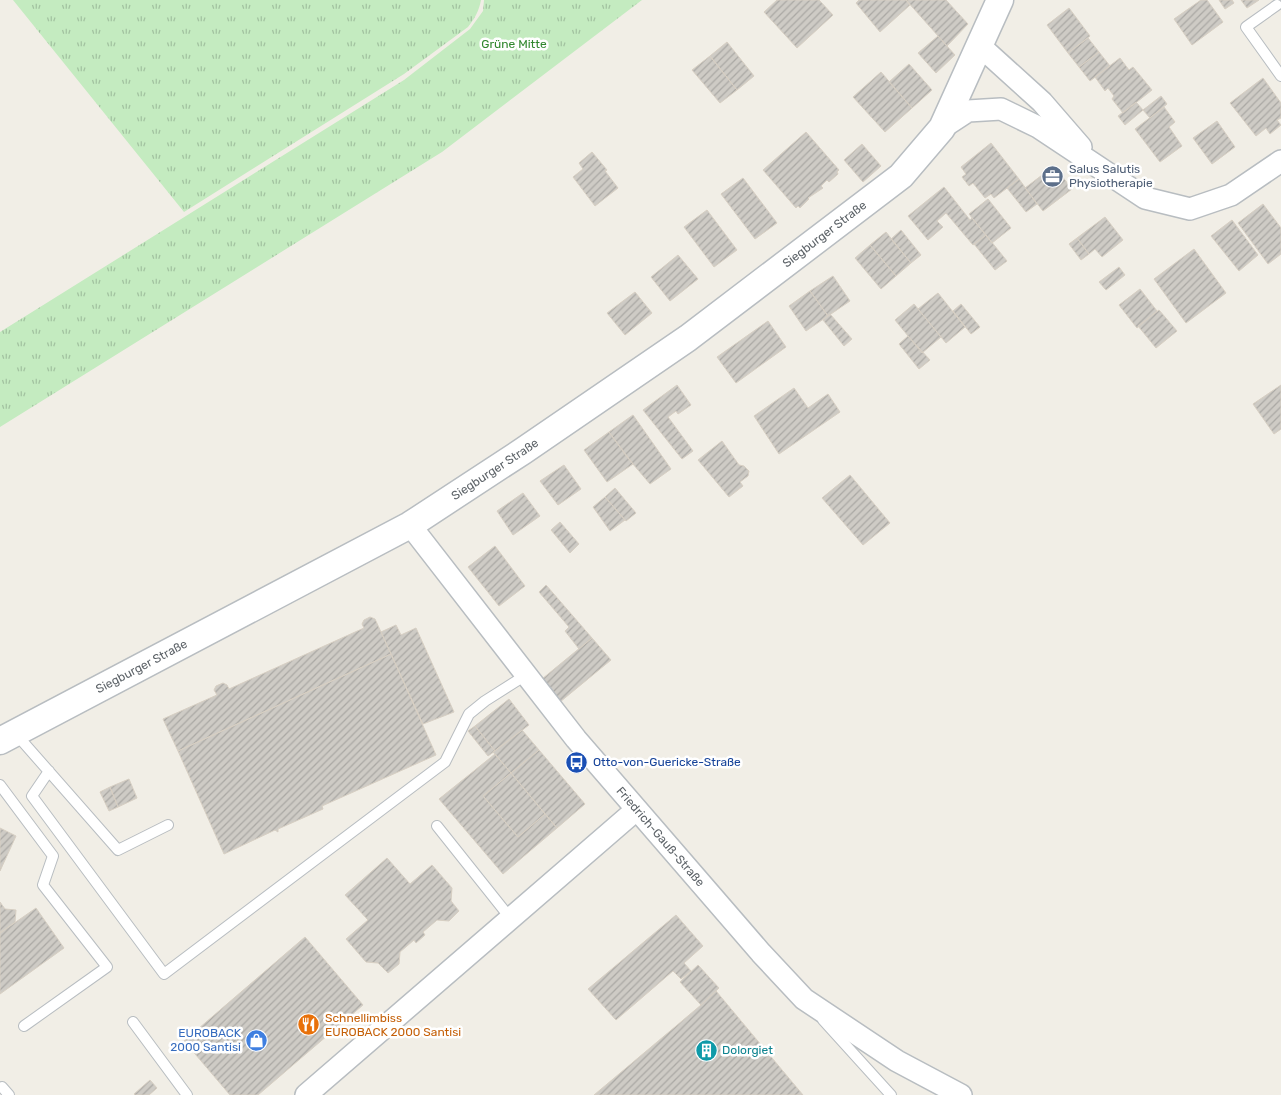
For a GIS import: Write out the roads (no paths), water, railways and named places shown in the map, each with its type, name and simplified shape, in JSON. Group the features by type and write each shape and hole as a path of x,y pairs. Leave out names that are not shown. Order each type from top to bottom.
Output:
{"street":[{"path":"979,45 1000,0"},
{"name":"Siegburger Straße","path":"942,128 979,45 1042,102 1100,167"},
{"name":"Siegburger Straße","path":"8,737 410,525 524,451 688,338 901,176 942,128 968,111 1001,109 1038,127 1145,198 1190,208 1232,195 1281,161"},
{"name":"Friedrich-Gauß-Straße","path":"410,525 526,676 636,810 761,953 804,999 897,1061 961,1095"},
{"path":"317,1092 636,810"}],"lane":[{"path":"1277,5 1246,27 1281,76"},
{"path":"49,771 32,796 164,974 445,762 469,714 485,701 526,676"},
{"path":"8,737 49,771 118,850 168,825"},
{"path":"2,791 53,856 43,885 107,966 24,1026"},
{"path":"437,826 511,919"},
{"path":"804,999 891,1095"},
{"path":"132,1022 187,1095"}],"place":[{"name":"Salus Salutis Physiotherapie","path":"1053,176"},
{"name":"Otto-von-Guericke-Straße","path":"577,762"},
{"name":"Schnellimbiss EUROBACK 2000 Santisi","path":"309,1025"},
{"name":"EUROBACK 2000 Santisi","path":"257,1040"},
{"name":"Dolorgiet","path":"706,1050"}],"park label":[{"name":"Grüne Mitte","path":"514,44"}]}
